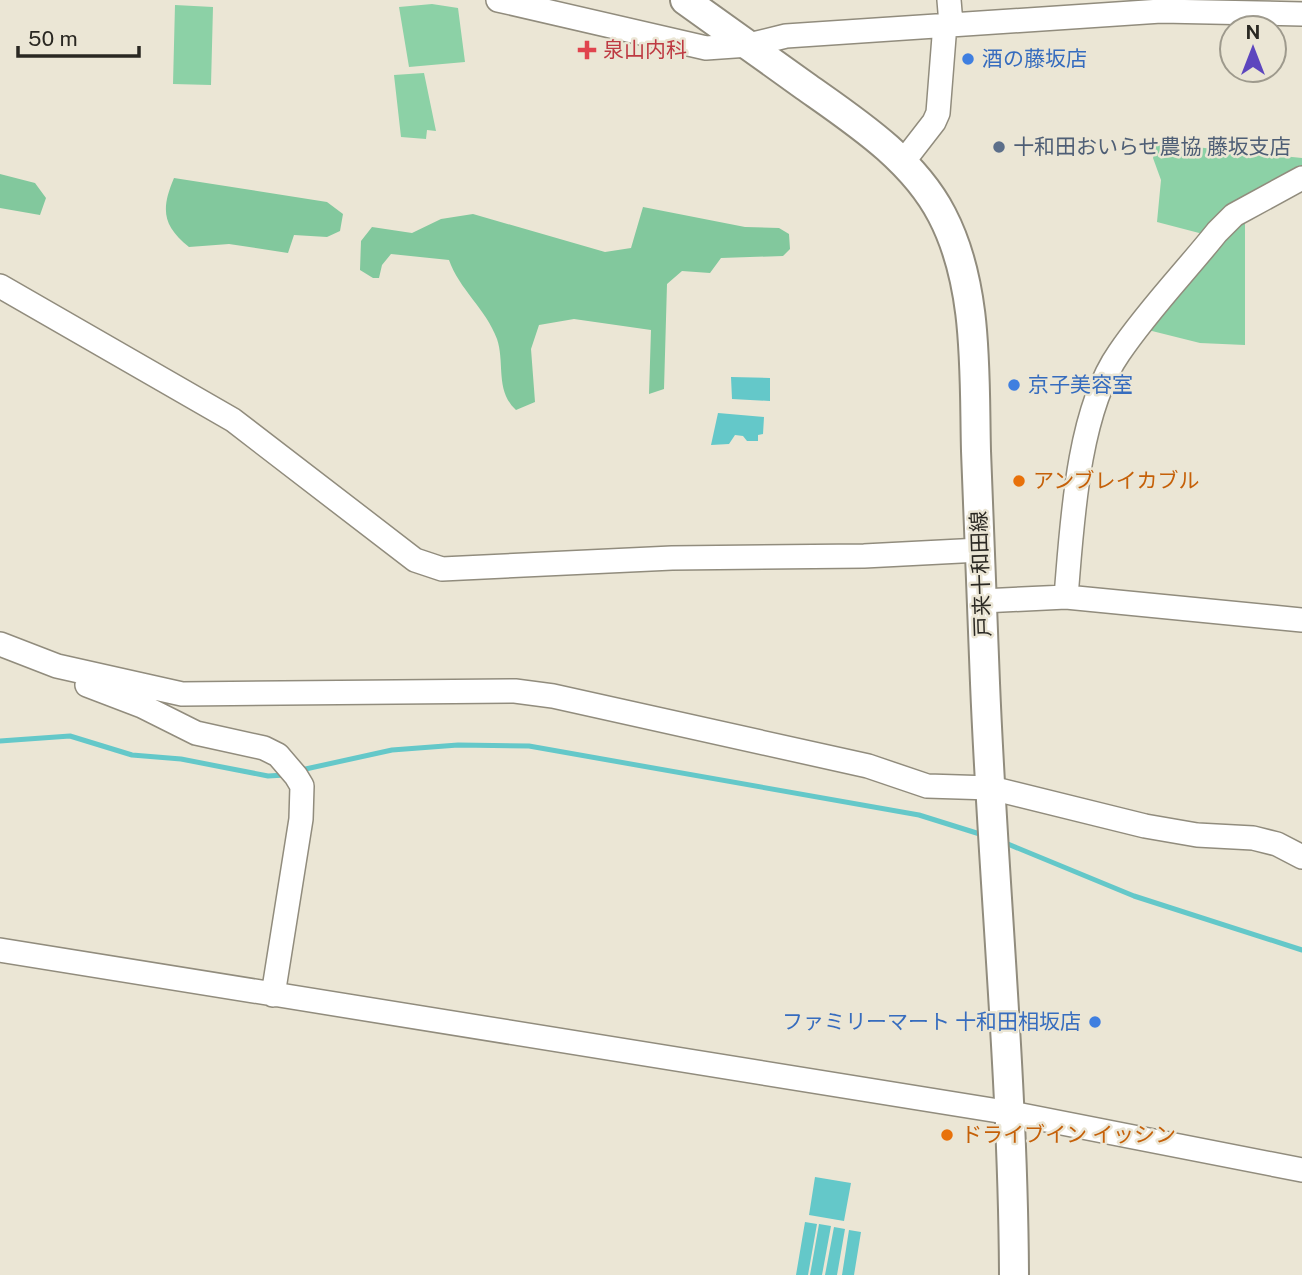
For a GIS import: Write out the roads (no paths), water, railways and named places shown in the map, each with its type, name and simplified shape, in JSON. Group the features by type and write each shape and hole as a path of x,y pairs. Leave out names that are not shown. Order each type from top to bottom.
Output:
{"main road":[{"name":"戸来十和田線","path":"685,0 862,127 903,162 928,191 943,216 963,271 974,383 992,836 1011,1112 1014,1275"}],"street":[{"path":"498,0 706,48 749,45 786,36 1171,10 1302,14"},
{"path":"903,162 938,113 949,0"},
{"path":"1066,597 1071,539 1089,424 1117,354 1234,215 1302,178"},
{"path":"0,286 233,419 415,560 442,569 673,558 864,556 980,550"},
{"path":"982,601 1066,597 1302,620"},
{"path":"0,644 49,663 182,694 515,691 553,695 868,766 927,786 991,788 1146,826 1197,835 1254,838 1277,844 1302,857"},
{"path":"49,663 58,673 70,679 142,706 196,733 264,748 293,771 302,786 301,819 273,995"},
{"path":"0,950 1011,1112 1302,1170"}],"water":[{"path":"731,377 770,378 770,401 732,399"},
{"path":"718,413 764,417 763,434 758,435 758,441 747,441 743,436 735,435 729,444 711,445"},
{"path":"815,1177 851,1183 844,1221 809,1215"},
{"path":"805,1222 817,1224 808,1275 796,1275"},
{"path":"819,1224 831,1226 822,1275 810,1275"},
{"path":"834,1227 845,1229 837,1275 825,1275"},
{"path":"849,1230 861,1232 854,1275 842,1275"}],"waterway":[{"path":"0,741 70,736 132,755 181,759 268,776 285,775"},
{"path":"301,770 392,750 458,745 529,746 919,815 983,835"},
{"path":"1003,842 1134,896 1302,950"}],"place":[{"name":"泉山内科","path":"587,50"},
{"name":"酒の藤坂店","path":"968,59"},
{"name":"十和田おいらせ農協 藤坂支店","path":"999,147"},
{"name":"京子美容室","path":"1014,385"},
{"name":"アンブレイカブル","path":"1019,481"},
{"name":"ファミリーマート 十和田相坂店","path":"1095,1022"},
{"name":"ドライブイン イッシン","path":"947,1135"}]}
